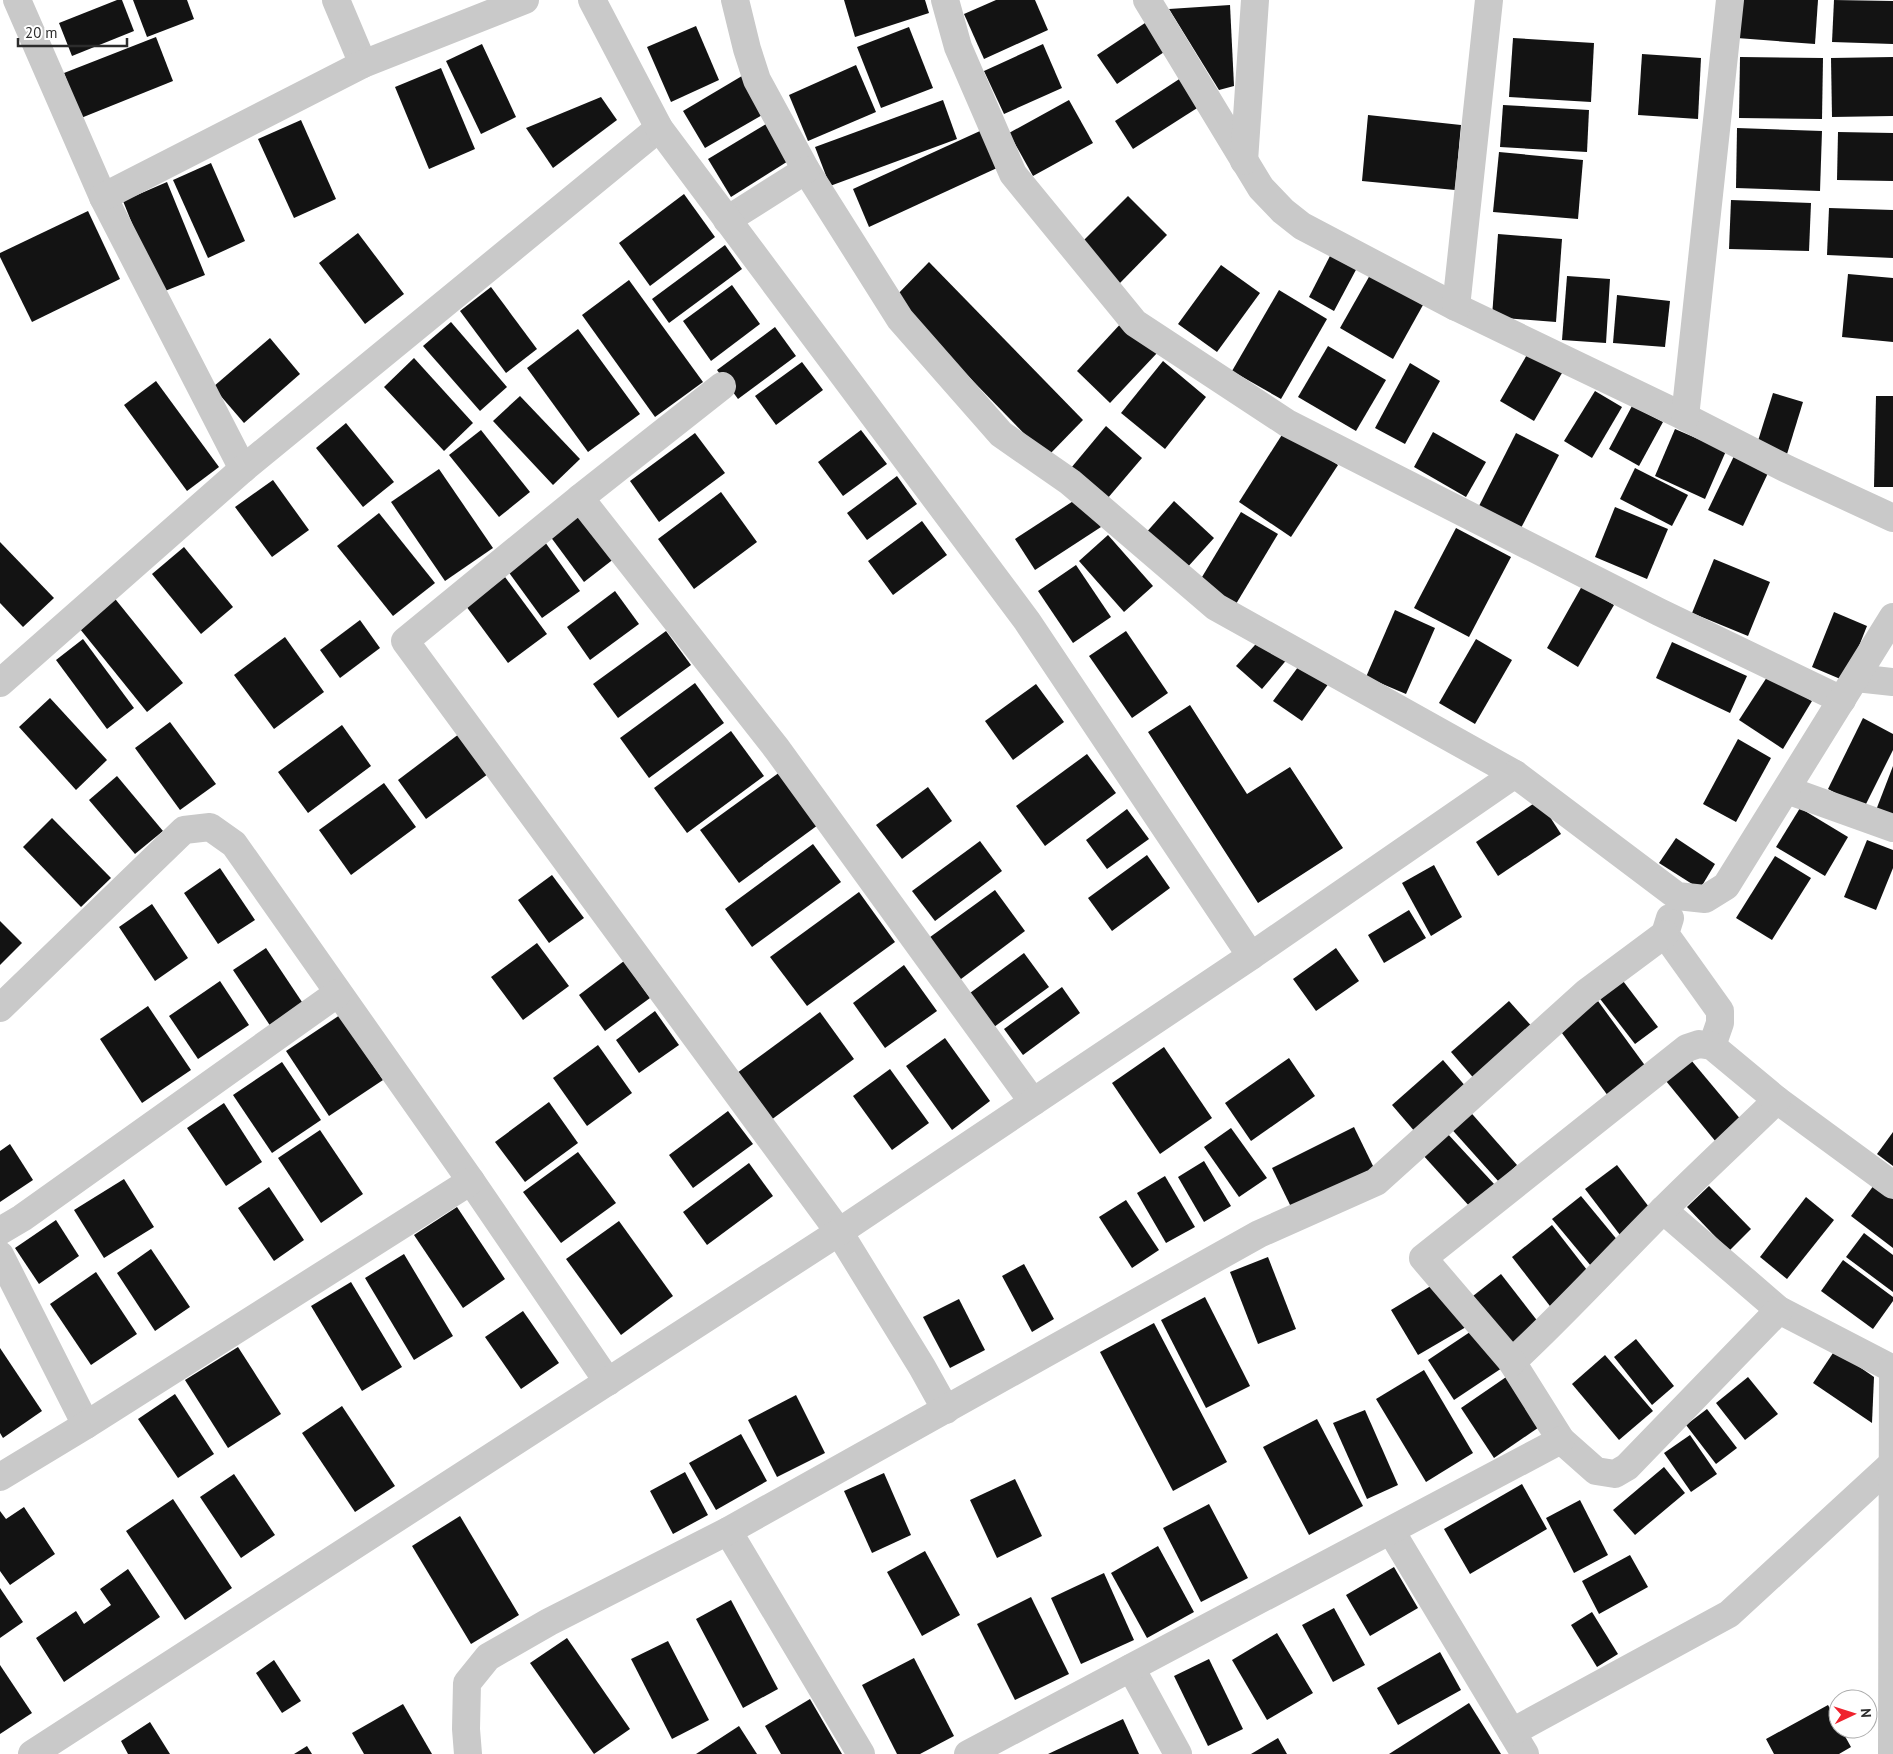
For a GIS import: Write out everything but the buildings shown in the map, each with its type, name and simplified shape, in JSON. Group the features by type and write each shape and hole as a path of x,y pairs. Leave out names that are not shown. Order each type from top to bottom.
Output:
{"street":[{"path":"18,0 103,197 243,469"},
{"path":"336,0 363,64"},
{"path":"103,197 363,64 525,0"},
{"path":"592,0 659,128 1027,621 1251,956"},
{"path":"735,0 746,49 757,80 806,170 900,318 1001,434 1070,482 1216,607 1515,774 1677,896 1705,899 1726,886 1893,617"},
{"path":"945,0 958,48 1013,174 1135,323 1287,423 1659,612 1849,689 1893,682"},
{"path":"1147,0 1261,188 1283,211 1302,226 1456,307 1685,417 1787,469 1893,518"},
{"path":"1244,161 1255,0"},
{"path":"1456,307 1489,0"},
{"path":"1685,417 1730,0"},
{"path":"0,683 243,469 659,128"},
{"path":"727,220 806,170"},
{"path":"722,386 580,498 405,641 839,1232 922,1367 946,1410"},
{"path":"580,498 777,749 1033,1102"},
{"path":"32,1754 839,1232 1251,956 1515,774"},
{"path":"1787,790 1893,828"},
{"path":"0,1008 184,830 210,827 234,844 471,1181 608,1382"},
{"path":"468,1754 466,1729 467,1683 488,1657 550,1622 728,1530 1259,1234 1376,1182 1587,992 1665,934 1677,896"},
{"path":"1665,934 1720,1011 1720,1024 1712,1046"},
{"path":"0,1231 22,1218 338,993"},
{"path":"1779,1310 1627,1467 1615,1474 1596,1471 1561,1440 1512,1362 1423,1258 1687,1048 1699,1044 1712,1046 1777,1100 1893,1185"},
{"path":"1512,1362 1552,1325 1663,1210 1777,1100"},
{"path":"0,1477 86,1425 471,1181"},
{"path":"1663,1210 1779,1310 1893,1369 1892,1754"},
{"path":"0,1255 86,1425"},
{"path":"968,1754 1561,1440"},
{"path":"1391,1531 1519,1743 1729,1614 1892,1464"},
{"path":"728,1530 861,1754"},
{"path":"1131,1668 1178,1754"}]}
